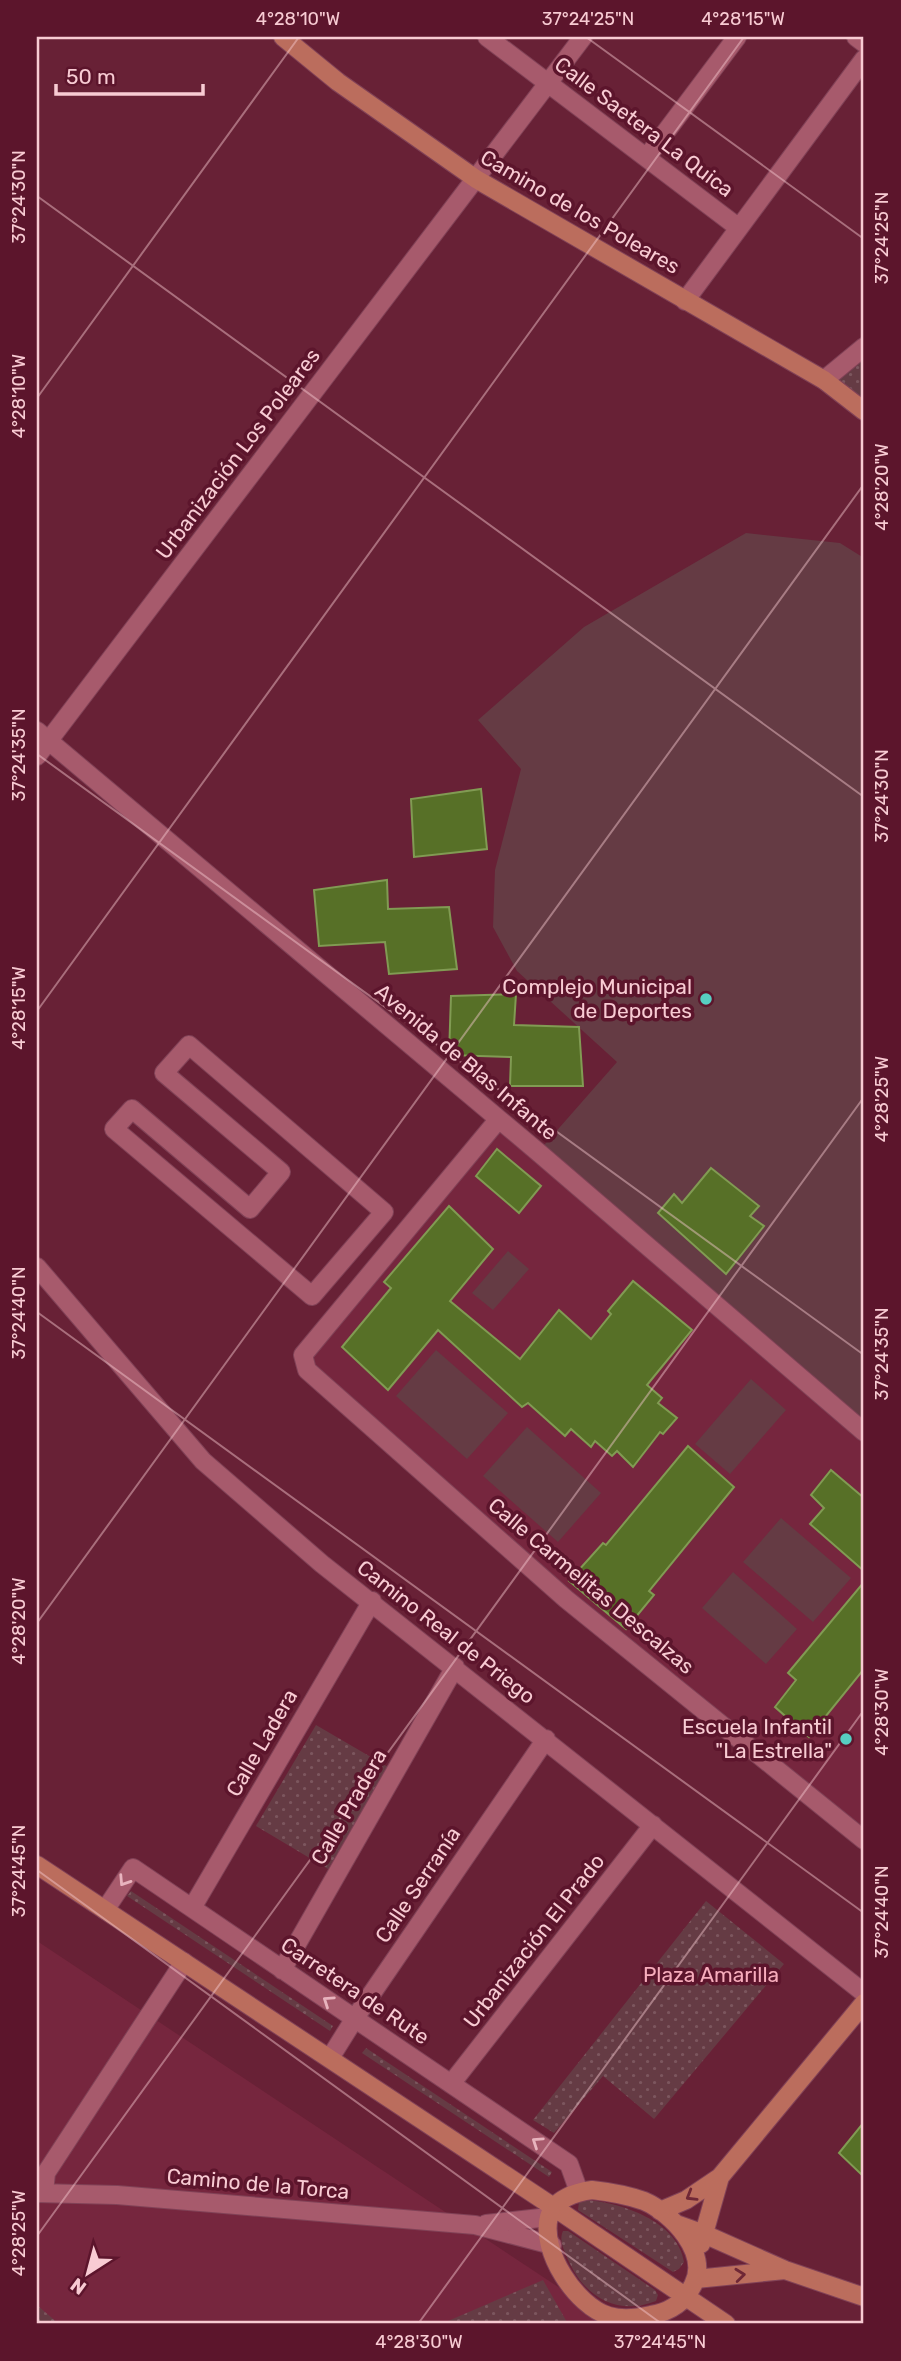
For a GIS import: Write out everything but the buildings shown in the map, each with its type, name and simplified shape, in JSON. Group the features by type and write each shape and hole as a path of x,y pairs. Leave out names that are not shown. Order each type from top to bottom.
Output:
{"street":[{"name":"Calle Saetera La Quica","path":"487,37 739,228"},
{"name":"Urbanización Los Poleares","path":"37,757 43,735 476,179 583,37"},
{"path":"647,158 737,37"},
{"path":"856,37 864,43"},
{"name":"Camino de los Poleares","path":"287,38 338,82 476,179 824,380 864,411"},
{"path":"685,301 864,59"},
{"path":"824,380 864,347"},
{"name":"Avenida de Blas Infante","path":"43,735 864,1432"},
{"path":"190,1045 384,1212 312,1296 114,1129 132,1109 250,1209 281,1172 164,1073 190,1045"},
{"name":"Calle Carmelitas Descalzas","path":"498,1120 303,1355 307,1370 566,1599 864,1840"},
{"name":"Camino Real de Priego","path":"37,1268 203,1461 322,1563 864,1993"},
{"name":"Calle Ladera","path":"192,1908 372,1601"},
{"name":"Calle Pradera","path":"282,1970 455,1667"},
{"name":"Calle Serranía","path":"330,2058 545,1739"},
{"name":"Urbanización El Prado","path":"451,2084 653,1825"},
{"path":"37,1865 330,2058 552,2212 726,2324"},
{"name":"Carretera de Rute","path":"105,1910 132,1868 569,2164 579,2192"},
{"path":"40,2192 46,2173 184,1962"},
{"path":"660,2211 686,2200 720,2177 864,2003"},
{"path":"696,2259 690,2242 676,2224 647,2203 629,2196 592,2190 579,2192 567,2197 552,2212 552,2245 557,2263 579,2297 609,2316 629,2318 666,2312 686,2296 696,2278 696,2259 720,2177"},
{"name":"Camino de la Torca","path":"40,2192 117,2195 475,2225 552,2245"},
{"name":"Camino de la Torca","path":"475,2225 552,2212"},
{"path":"676,2224 785,2270 864,2297"},
{"path":"696,2278 785,2270"}],"shaded area":[{"path":"498,1120 864,1432 864,1840 566,1599 303,1355"},
{"path":"37,1941 614,2324 37,2324"}],"green space":[{"path":"864,347 864,411 824,380"},
{"name":"Complejo Municipal de Deportes","path":"746,533 840,543 864,558 864,1432 538,1152 617,1062 517,971 493,927 495,870 521,769 478,720 584,627"},
{"path":"508,1251 529,1269 493,1310 472,1293"},
{"path":"436,1350 508,1413 467,1459 396,1396"},
{"path":"751,1379 786,1410 730,1474 695,1444"},
{"path":"527,1427 601,1493 558,1542 483,1476"},
{"path":"781,1518 851,1578 813,1622 743,1562"},
{"path":"733,1572 797,1629 766,1664 702,1608"},
{"path":"316,1725 388,1767 328,1869 256,1826"},
{"path":"131,1891 333,2026 330,2031 127,1896"},
{"name":"Plaza Amarilla","path":"706,1901 784,1964 654,2119 603,2076 554,2133 533,2120"},
{"path":"366,2048 552,2172 549,2177 362,2053"},
{"path":"585,2200 614,2205 645,2216 671,2235 684,2262 673,2272 578,2210 579,2202"},
{"path":"563,2231 568,2231 655,2290 658,2295 656,2301 627,2306 614,2304 591,2292 573,2270 567,2257 561,2241"},
{"path":"543,2280 568,2324 441,2324"},
{"path":"37,2305 59,2324 37,2324"}],"place":[{"name":"Complejo Municipal de Deportes","path":"706,999"},
{"name":"Escuela Infantil \"La Estrella\"","path":"846,1739"}]}
